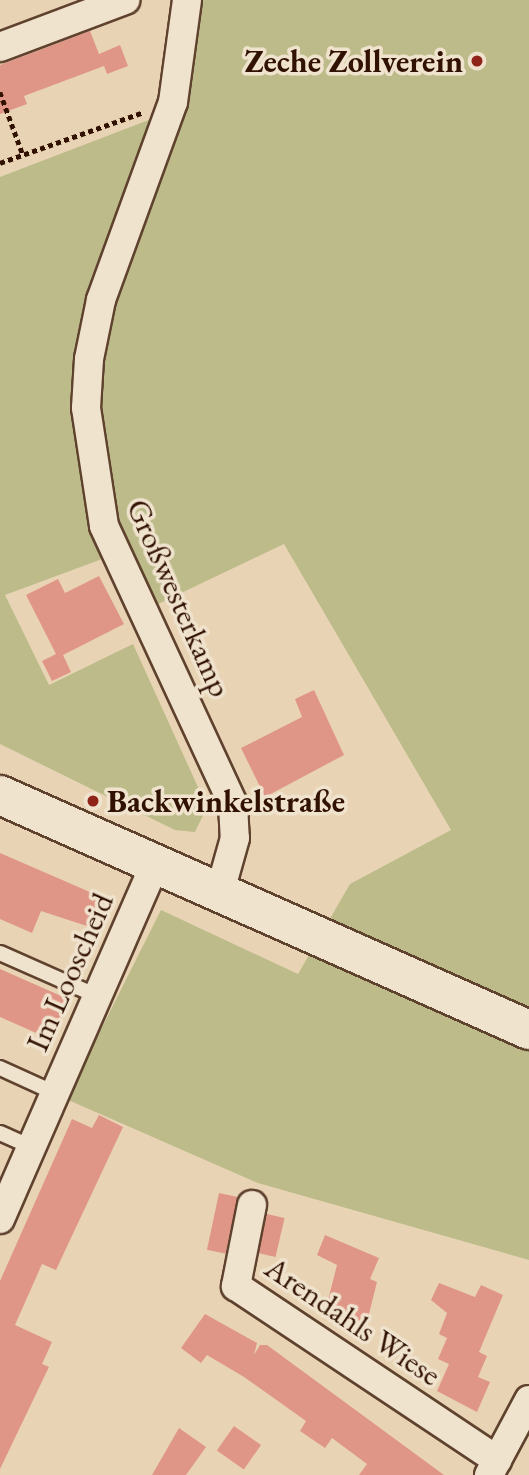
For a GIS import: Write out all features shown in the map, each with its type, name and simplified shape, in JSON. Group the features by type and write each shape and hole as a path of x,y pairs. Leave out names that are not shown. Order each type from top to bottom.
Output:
{"main road":[{"path":"0,795 153,868 529,1030"}],"street":[{"name":"Großwesterkamp","path":"187,0 173,102 101,300 89,359 87,430 104,526 233,804 235,838 219,895"},
{"path":"0,47 108,3"},
{"name":"Im Looscheid","path":"0,1219 153,868"},
{"name":"Arendahls Wiese","path":"252,1205 236,1286 493,1468 529,1400"}],"lane":[{"path":"0,953 97,996"},
{"path":"0,1068 55,1093"},
{"path":"0,1133 31,1147"}],"path":[{"path":"0,92 23,155"},
{"path":"0,163 173,102"}],"shaded area":[{"path":"194,0 529,0 529,1260 258,1183 66,1099 161,910 298,974 350,884 451,830 284,544 156,605 129,549 5,595 49,685 133,644 207,807 195,832 175,830 0,744 0,177 180,108"}],"building":[{"path":"90,31 99,54 120,45 128,66 107,74 104,66 24,96 27,104 0,114 0,65"},
{"path":"99,576 124,624 63,655 71,672 52,681 42,661 56,654 26,595 58,579 65,593"},
{"path":"314,690 344,755 265,797 241,748 302,717 295,699"},
{"path":"0,853 106,899 93,928 41,911 32,933 0,919"},
{"path":"0,969 68,999 50,1039 0,1017"},
{"path":"99,1115 123,1127 56,1270 42,1264 15,1325 52,1342 42,1364 49,1367 0,1469 0,1281 72,1119 92,1128"},
{"path":"219,1193 238,1197 226,1254 207,1250"},
{"path":"267,1214 285,1218 276,1257 258,1253"},
{"path":"325,1235 379,1258 370,1279 377,1282 366,1326 326,1308 337,1265 317,1255"},
{"path":"439,1283 475,1297 481,1285 503,1295 479,1352 487,1356 478,1377 490,1382 477,1412 437,1391 449,1364 438,1359 447,1338 439,1334 447,1313 431,1300"},
{"path":"205,1314 257,1343 254,1355 260,1345 267,1345 444,1475 359,1475 367,1464 332,1438 325,1448 300,1431 306,1421 244,1377 207,1355 201,1363 181,1348"},
{"path":"234,1426 261,1445 244,1470 217,1451"},
{"path":"179,1428 206,1447 186,1475 152,1475"}],"place":[{"name":"Zeche Zollverein","path":"477,61"},
{"name":"Backwinkelstraße","path":"93,801"}]}
